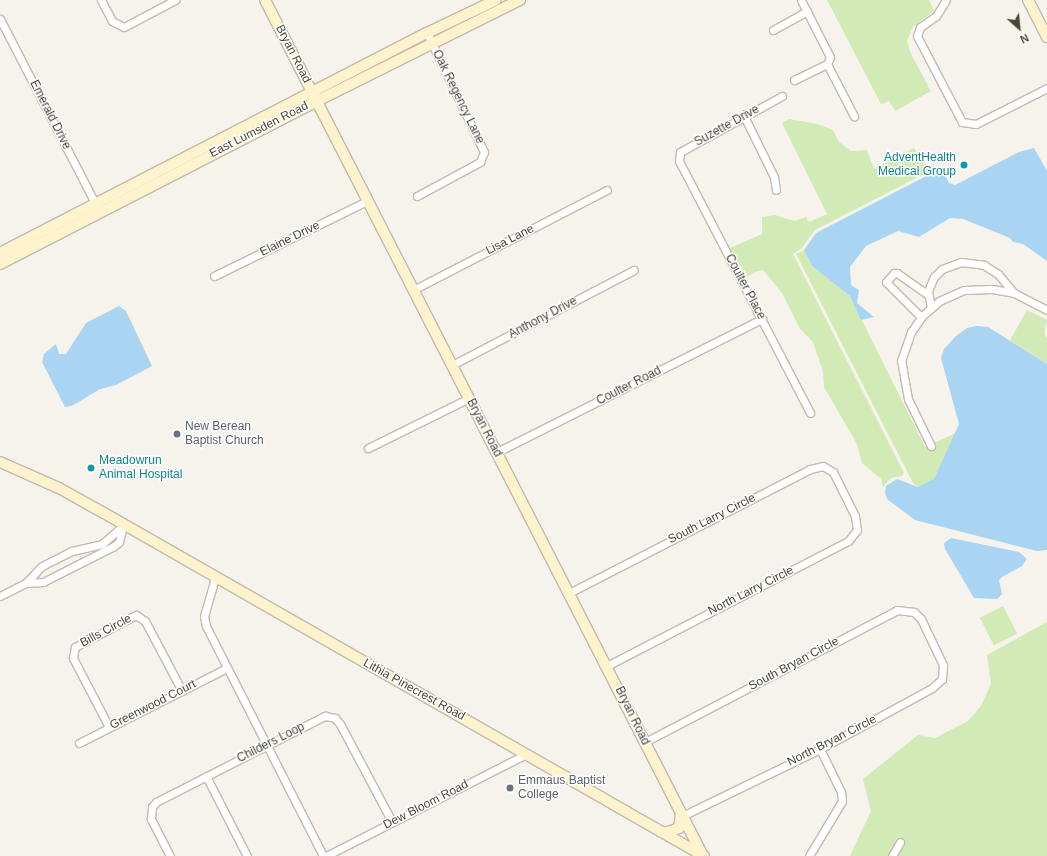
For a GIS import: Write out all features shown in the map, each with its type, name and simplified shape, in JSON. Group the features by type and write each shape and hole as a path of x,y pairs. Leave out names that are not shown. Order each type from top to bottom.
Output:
{"main road":[{"name":"Bryan Road","path":"265,0 703,856"},
{"name":"East Lumsden Road","path":"0,253 97,208 314,96 427,33 496,0"},
{"name":"East Lumsden Road","path":"314,96 432,43 520,0"},
{"path":"1028,0 1047,37"},
{"name":"East Lumsden Road","path":"0,264 97,208"},
{"name":"Lithia Pinecrest Road","path":"0,462 59,488 123,526 703,856"},
{"name":"Lithia Pinecrest Road","path":"0,467 46,488 100,518 123,526"},
{"path":"46,488 53,491 59,488"},
{"path":"658,831 668,832 677,829 681,822 682,815"}],"street":[{"path":"101,0 112,21 119,26 128,26 175,0"},
{"path":"794,80 826,64 830,57 801,0"},
{"path":"946,0 936,16 920,27 917,36 962,122 976,124 1047,88"},
{"path":"772,30 807,11"},
{"name":"Emerald Drive","path":"0,19 97,208"},
{"name":"Oak Regency Lane","path":"417,196 480,162 484,152 427,33"},
{"path":"826,64 854,116"},
{"name":"Suzette Drive","path":"679,161 680,152 782,96"},
{"path":"744,116 774,177 776,190"},
{"name":"Coulter Place","path":"679,161 810,413"},
{"name":"Lisa Lane","path":"413,290 607,190"},
{"name":"Elaine Drive","path":"214,276 367,201"},
{"path":"931,308 928,295 934,277 942,269 969,262 991,270 1014,294"},
{"name":"Anthony Drive","path":"452,365 634,270"},
{"path":"921,317 886,282 894,273 897,273 928,295"},
{"path":"931,446 908,399 901,361 911,332 921,317 938,301 964,290 992,289 1014,294 1047,310"},
{"name":"Coulter Road","path":"497,452 762,319"},
{"path":"368,448 469,398"},
{"name":"South Larry Circle","path":"569,593 810,469 823,466 833,472 844,494"},
{"name":"North Larry Circle","path":"607,666 848,541 857,530 855,516 844,494"},
{"path":"0,596 26,583 42,566 72,551 102,544 123,526"},
{"path":"26,583 43,582 114,546 119,542 123,526"},
{"path":"215,578 204,616 206,626 266,746 325,856"},
{"name":"South Bryan Circle","path":"645,742 897,610 914,612 921,619 932,642"},
{"name":"Bills Circle","path":"109,727 73,658 75,647 136,615 145,621 182,691"},
{"name":"North Bryan Circle","path":"682,815 820,749 932,688 942,678 943,664 932,642"},
{"name":"Greenwood Court","path":"79,743 226,668"},
{"name":"Childers Loop","path":"170,856 151,819 152,807 156,802 325,716 335,718 392,822"},
{"path":"809,856 842,801 841,792 820,749"},
{"name":"Dew Bloom Road","path":"325,856 526,754"},
{"path":"206,776 247,856"},
{"path":"892,856 900,842"}],"green space":[{"path":"827,0 929,0 934,11 913,27 907,41 911,54 931,91 895,111 889,101 881,104"},
{"path":"789,119 817,124 833,130 839,142 851,151 867,150 874,169 914,148 928,172 815,230 802,248 793,254 904,473 902,476 891,478 883,487 881,479 862,463 857,444 824,387 823,372 813,342 800,329 782,293 763,270 755,272 744,279 728,249 762,234 762,217 775,215 794,221 806,217 809,222 827,214 782,123"},
{"path":"804,250 812,266 850,296 925,447 956,433 934,479 924,486 918,487 913,483 796,254"},
{"path":"1027,310 1047,320 1044,333 1047,339 1047,364 1010,340"},
{"path":"1003,606 1017,634 994,645 980,618"},
{"path":"1047,622 1047,856 850,856 871,811 863,779 918,735 935,738 968,721 981,706 991,684 987,655"}],"water":[{"path":"1034,148 1047,171 1047,261 1023,244 1013,242 1010,238 963,219 950,218 919,237 898,231 866,246 850,267 851,285 859,290 857,303 874,317 861,320 850,296 812,266 804,250 816,233 936,171 944,173 949,183 955,185 1019,152"},
{"path":"119,306 126,311 152,366 116,385 100,389 72,406 65,407 42,362 44,354 56,344 59,354 66,354 86,323"},
{"path":"976,326 988,327 1047,364 1047,550 1037,551 915,520 887,499 885,493 886,486 897,479 918,487 934,479 959,424 941,358 944,349 956,336 967,328"},
{"path":"951,538 1019,552 1027,559 1022,566 999,580 1002,594 997,599 974,598 945,549 944,543"}],"place":[{"name":"AdventHealth Medical Group","path":"964,165"},
{"name":"New Berean Baptist Church","path":"177,434"},
{"name":"Meadowrun Animal Hospital","path":"91,468"},
{"name":"Emmaus Baptist College","path":"510,788"}]}
